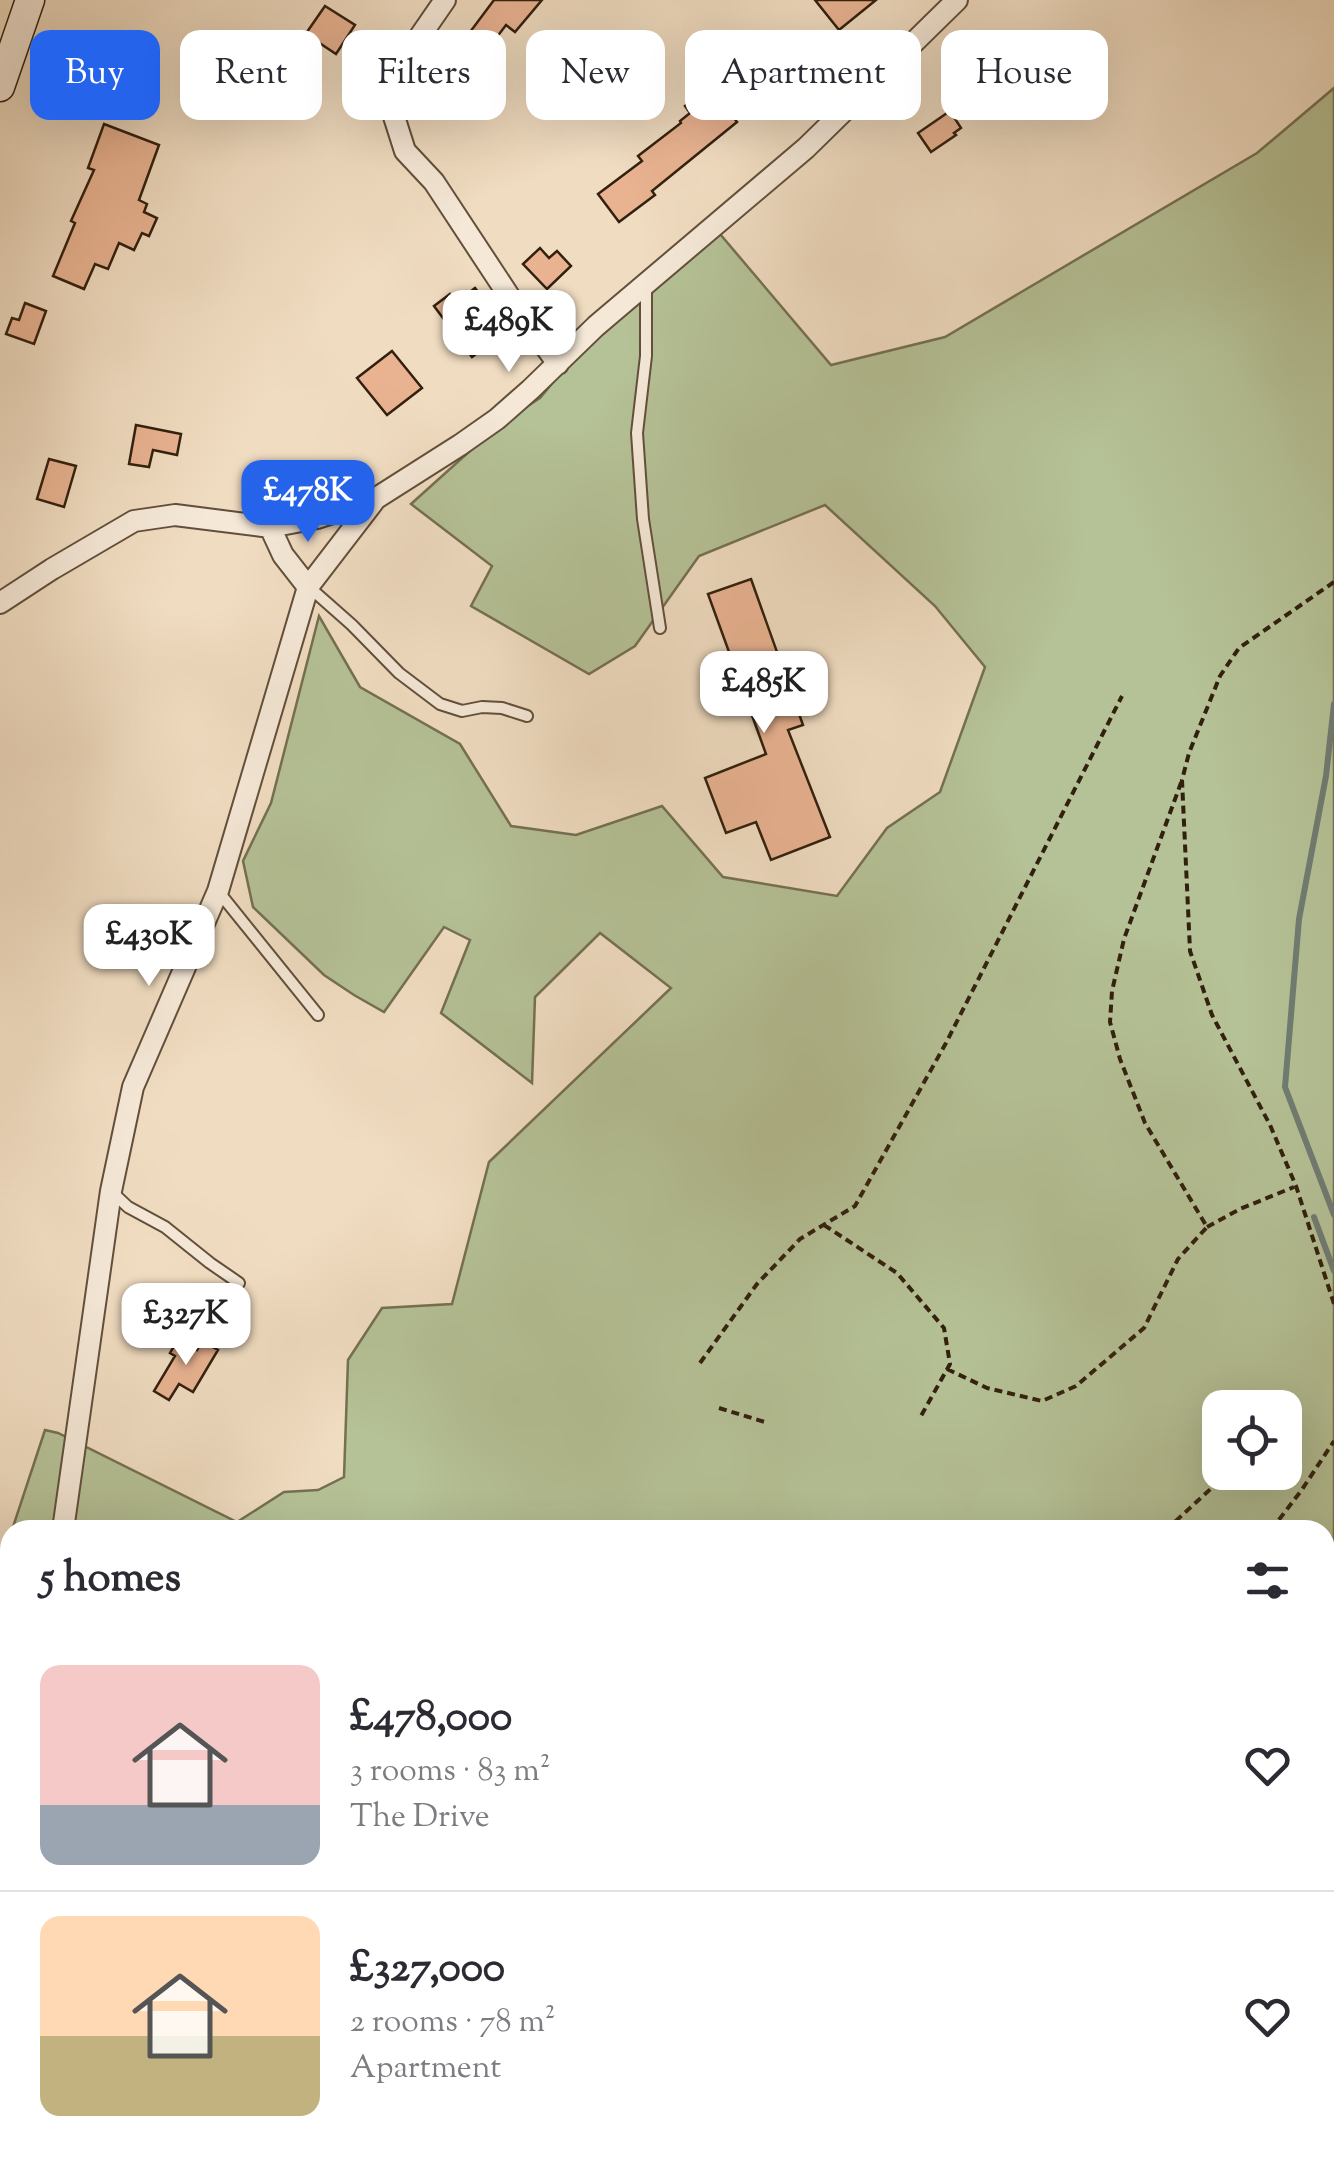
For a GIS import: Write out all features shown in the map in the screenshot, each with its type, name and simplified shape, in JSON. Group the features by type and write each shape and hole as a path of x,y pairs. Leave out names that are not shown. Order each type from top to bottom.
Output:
{"street":[{"path":"0,87 30,0"},
{"path":"445,0 405,58 390,104 405,151 434,182 558,364"},
{"path":"0,603 134,522 174,515 270,526 317,518 376,500 497,419 596,326 806,148 956,0"},
{"path":"64,1520 111,1191 133,1088 218,891 308,586 376,500"},
{"path":"270,526 283,555 308,586"}],"lane":[{"path":"646,283 646,356 637,432 643,520 660,628"},
{"path":"308,586 399,673 440,704 462,711 482,706 502,708 528,716"},
{"path":"218,891 318,1015"},
{"path":"111,1191 128,1207 165,1228 240,1282"}],"path":[{"path":"1207,1226 1145,1123 1110,1022 1112,991 1124,939 1189,752 1220,676 1239,648 1334,582"},
{"path":"700,1363 757,1284 800,1239 855,1206 946,1043 1122,696"},
{"path":"1182,780 1190,951 1212,1015 1270,1126 1296,1186 1334,1304"},
{"path":"947,1369 987,1388 1042,1401 1076,1386 1144,1328 1178,1259 1207,1226 1296,1186"},
{"path":"824,1225 897,1273 944,1328 950,1364 921,1416"},
{"path":"719,1408 768,1423"},
{"path":"1279,1520 1334,1440"},
{"path":"1177,1520 1209,1490"}],"green space":[{"path":"1334,88 1334,1520 240,1520 284,1492 318,1490 344,1477 348,1360 382,1308 452,1304 489,1162 671,988 600,933 535,997 532,1083 441,1013 470,940 444,927 384,1012 324,975 253,907 243,861 271,803 319,616 360,687 460,744 511,826 576,835 662,806 723,877 837,896 887,828 940,792 985,667 935,606 825,505 699,556 635,646 589,674 471,606 492,566 411,504 501,423 540,398 564,369 720,234 831,365 945,337 1257,153"},
{"path":"45,1430 58,1433 233,1520 15,1520"}],"building":[{"path":"494,0 542,0 515,32 506,25 502,30 472,30"},
{"path":"815,0 876,0 839,30"},
{"path":"325,6 355,25 352,30 342,30 342,45 336,54 322,45 322,30 308,30"},
{"path":"685,117 737,122 619,222 598,194 642,161 638,156"},
{"path":"941,117 956,120 961,128 931,152 918,133"},
{"path":"104,124 159,145 139,200 147,204 144,212 157,218 149,236 142,233 134,250 119,243 108,269 95,264 84,289 53,276 75,223 71,221 94,170 88,168"},
{"path":"540,248 549,258 557,251 571,266 547,289 523,264"},
{"path":"475,288 493,311 473,326 488,345 472,357 434,306 450,294 457,302"},
{"path":"25,303 46,311 34,344 6,334 12,318 19,320"},
{"path":"392,351 422,388 387,415 357,378"},
{"path":"136,425 181,434 177,455 153,450 149,467 129,464"},
{"path":"49,459 76,466 64,507 37,499"},
{"path":"751,579 803,725 788,730 830,837 771,860 756,822 726,833 705,778 766,754 708,594"},
{"path":"178,1339 197,1350 202,1341 218,1350 193,1392 179,1384 169,1400 154,1391 175,1356 170,1353"}],"waterway":[{"path":"1334,704 1326,776 1299,919 1285,1087 1334,1215"},
{"path":"1314,1217 1334,1271"}]}
